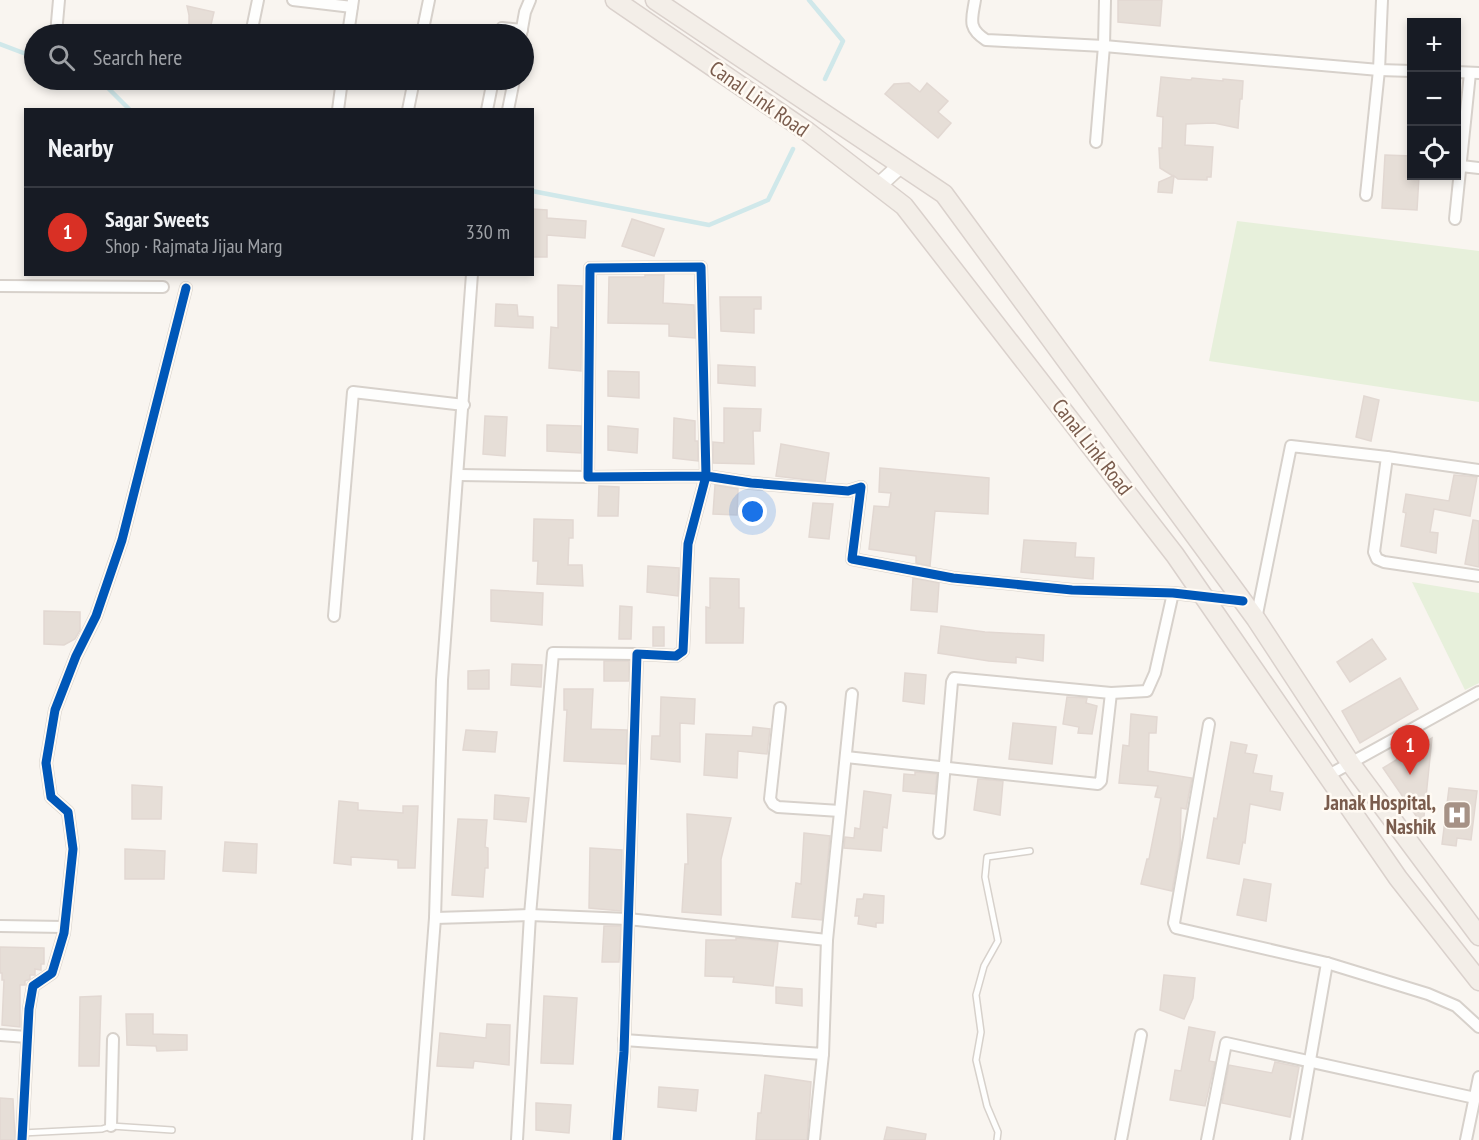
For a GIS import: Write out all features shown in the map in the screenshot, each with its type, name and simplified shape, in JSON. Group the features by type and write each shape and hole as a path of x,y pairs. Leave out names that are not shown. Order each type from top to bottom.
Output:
{"main road":[{"name":"Canal Link Road","path":"615,0 808,132 904,206 1061,406 1205,597 1398,879 1479,981"},
{"name":"Canal Link Road","path":"655,0 944,194 1256,618 1351,764 1479,936"},
{"path":"878,186 901,165"}],"street":[{"path":"57,24 59,0"},
{"path":"253,24 258,0"},
{"path":"293,0 353,3 350,24"},
{"path":"424,24 429,0"},
{"path":"524,24 530,0"},
{"path":"975,0 972,26 976,33 986,40 1104,45 1407,71"},
{"path":"1096,142 1104,45 1105,0"},
{"path":"1366,195 1379,70 1382,0"},
{"path":"1474,73 1461,166 1479,168"},
{"path":"338,108 341,90"},
{"path":"408,108 412,90"},
{"path":"487,108 491,90"},
{"path":"508,108 512,90"},
{"path":"1455,219 1459,180"},
{"path":"517,1140 530,915 553,653 676,656 683,651 688,544 706,476 701,267 590,268 588,477"},
{"path":"418,1140 435,918 442,681 472,276"},
{"path":"0,286 163,287"},
{"path":"22,1136 27,1037 33,986 52,974 64,927 73,849 68,812 51,797 46,762 55,710 76,656 96,616 122,540 186,288"},
{"path":"334,616 353,392 464,405"},
{"path":"1256,618 1290,446 1479,470"},
{"path":"1387,457 1374,552 1377,559 1384,562 1479,576"},
{"path":"459,475 706,476 752,483 848,491 861,488 852,559 953,578 1072,590 1173,593 1243,601"},
{"path":"939,833 954,678 1111,693 1143,693 1150,689 1155,674 1173,593"},
{"path":"617,1140 624,1040 637,654"},
{"path":"1327,776 1479,692"},
{"path":"846,757 1098,784 1101,781 1111,693"},
{"path":"814,1140 824,1054 827,940 852,694"},
{"path":"780,708 770,799 778,807 840,811"},
{"path":"1209,724 1173,923 1176,928 1327,963 1428,994 1456,1006 1479,1027"},
{"path":"435,918 530,915 628,919 827,940"},
{"path":"0,926 64,927"},
{"path":"1296,1140 1327,963"},
{"path":"0,1035 27,1037"},
{"path":"1121,1140 1141,1035"},
{"path":"111,1125 113,1039"},
{"path":"624,1040 824,1054"},
{"path":"1207,1140 1226,1044 1475,1098"},
{"path":"1466,1140 1479,1077"}],"lane":[{"path":"998,1140 998,1132 987,1106 976,1060 981,1032 976,995 984,966 998,941 985,877 987,857 1030,851"},
{"path":"22,1136 102,1129 111,1125 172,1130"}],"green space":[{"path":"1237,221 1479,251 1479,402 1209,361"},
{"path":"1412,582 1479,593 1479,683 1465,690"}],"building":[{"path":"1118,0 1162,0 1160,26 1118,22"},
{"path":"187,6 214,12 211,24 189,24"},
{"path":"1161,77 1243,81 1238,128 1214,123 1186,124 1185,145 1213,147 1211,177 1207,177 1207,180 1178,179 1174,176 1172,193 1158,192 1159,182 1173,176 1160,168 1159,148 1162,148 1163,117 1157,116"},
{"path":"909,83 920,92 927,83 948,101 938,112 951,123 938,138 885,94 894,84"},
{"path":"1385,155 1407,156 1407,180 1419,180 1417,210 1382,208"},
{"path":"534,209 547,210 547,218 586,221 585,238 547,235 547,257 534,257"},
{"path":"632,219 664,229 654,256 622,246"},
{"path":"645,275 664,275 663,303 694,305 695,338 669,336 669,324 608,323 609,277 645,277"},
{"path":"558,285 582,286 581,371 549,368 551,327 558,328"},
{"path":"720,297 761,297 761,309 754,309 754,333 721,331"},
{"path":"496,304 517,305 518,316 533,317 533,328 495,326"},
{"path":"718,365 755,367 755,386 718,383"},
{"path":"608,371 639,372 639,398 608,396"},
{"path":"1364,396 1379,400 1371,441 1356,437"},
{"path":"724,408 761,409 760,431 753,431 754,464 713,463 713,442 724,443"},
{"path":"485,416 507,417 505,456 483,454"},
{"path":"674,418 695,421 698,461 673,458"},
{"path":"547,425 581,426 581,453 547,451"},
{"path":"608,426 638,429 637,453 608,450"},
{"path":"781,444 829,453 825,482 776,476"},
{"path":"880,468 989,478 988,514 935,511 930,566 916,563 916,556 869,549 874,506 889,507 891,493 879,492"},
{"path":"1454,475 1477,477 1470,516 1434,509 1430,532 1438,533 1436,553 1401,546 1406,513 1403,512 1406,494 1449,501"},
{"path":"715,485 738,489 737,515 713,514"},
{"path":"599,486 619,487 618,516 598,516"},
{"path":"813,503 833,504 829,539 809,537"},
{"path":"534,519 573,520 573,538 569,538 568,565 582,565 583,586 537,584 538,561 533,561"},
{"path":"1473,520 1479,521 1479,567 1465,564"},
{"path":"1024,540 1076,543 1075,557 1094,558 1093,579 1021,572"},
{"path":"648,566 679,568 678,596 647,592"},
{"path":"710,578 739,579 739,608 744,608 743,643 706,643 706,607 710,608"},
{"path":"913,578 939,583 937,612 911,610"},
{"path":"491,590 543,593 542,625 491,621"},
{"path":"620,606 632,607 631,639 619,639"},
{"path":"44,611 80,612 80,630 75,639 64,645 44,644"},
{"path":"941,626 985,632 1044,635 1043,661 1016,657 1016,663 989,661 938,653"},
{"path":"653,627 664,627 664,646 653,646"},
{"path":"1372,639 1386,659 1350,682 1337,662"},
{"path":"604,661 629,661 629,681 604,681"},
{"path":"512,664 542,665 541,687 511,685"},
{"path":"489,670 489,689 468,689 468,671"},
{"path":"905,673 926,675 924,704 903,701"},
{"path":"1400,678 1418,709 1360,743 1342,711"},
{"path":"564,689 593,689 591,729 627,730 626,764 564,761 567,710 564,710"},
{"path":"661,697 695,699 694,724 680,723 680,762 651,759 652,736 660,736"},
{"path":"1067,697 1087,698 1086,703 1097,706 1092,734 1078,733 1079,727 1063,724"},
{"path":"1131,714 1157,717 1156,733 1149,733 1148,771 1192,778 1186,809 1181,808 1180,847 1172,891 1141,884 1147,859 1149,859 1161,798 1155,797 1158,786 1119,783 1123,745 1129,746"},
{"path":"1013,723 1056,727 1052,764 1009,759"},
{"path":"753,727 770,729 767,754 738,751 737,778 704,775 706,734 752,736"},
{"path":"466,730 497,732 495,752 463,750"},
{"path":"1432,738 1423,826 1383,768"},
{"path":"1231,742 1247,745 1245,753 1257,755 1253,773 1272,776 1270,791 1283,793 1280,810 1250,804 1245,843 1243,842 1239,864 1207,858 1214,818 1217,819"},
{"path":"915,772 937,774 935,794 903,791 904,774 915,775"},
{"path":"978,779 1003,781 1000,815 974,810"},
{"path":"132,785 162,787 161,819 132,819"},
{"path":"1449,788 1477,791 1471,840 1457,838 1456,846 1442,844"},
{"path":"864,791 891,795 887,828 883,827 881,851 844,848 845,837 854,838 855,828 860,829"},
{"path":"495,795 529,798 526,822 494,819"},
{"path":"339,801 358,803 358,810 403,813 403,806 418,806 415,868 398,868 398,860 351,857 351,865 334,863"},
{"path":"687,814 731,818 721,859 721,915 682,912 685,864 688,864"},
{"path":"458,819 487,820 485,847 488,848 488,868 485,868 483,897 452,895"},
{"path":"804,833 830,836 822,920 792,917 796,883 801,884"},
{"path":"225,842 257,844 256,873 223,871"},
{"path":"590,848 622,850 621,911 589,908"},
{"path":"125,849 165,851 164,879 125,879"},
{"path":"1244,879 1271,884 1266,921 1237,915"},
{"path":"864,894 884,896 883,923 876,923 876,927 858,924 859,916 855,916 857,899 863,899"},
{"path":"604,926 621,926 619,962 602,962"},
{"path":"736,938 778,942 773,986 733,982 734,977 705,976 706,940 736,940"},
{"path":"0,947 44,948 44,964 41,964 41,970 35,969 35,975 30,975 25,985 20,985 20,1027 2,1025 4,980 0,973"},
{"path":"1164,975 1195,978 1193,998 1184,1019 1160,1010"},
{"path":"776,987 802,989 802,1006 776,1003"},
{"path":"101,996 99,1066 79,1066 80,997"},
{"path":"544,996 577,998 573,1064 541,1063"},
{"path":"126,1014 153,1014 153,1034 187,1035 187,1050 157,1051 156,1046 127,1045"},
{"path":"487,1024 510,1025 509,1065 474,1061 473,1068 437,1066 440,1033 486,1038"},
{"path":"1189,1027 1215,1032 1209,1061 1215,1062 1205,1106 1170,1100 1175,1070 1181,1071"},
{"path":"1275,1062 1299,1067 1290,1117 1222,1103 1229,1065 1272,1073"},
{"path":"765,1075 811,1082 807,1140 756,1140"},
{"path":"659,1087 698,1090 696,1111 658,1107"},
{"path":"0,1098 13,1099 15,1140 0,1140"},
{"path":"536,1103 571,1105 569,1133 536,1130"},
{"path":"887,1127 926,1134 925,1140 884,1140"}],"waterway":[{"path":"809,0 843,41 825,79"},
{"path":"0,44 24,53"},
{"path":"110,90 128,108"},
{"path":"534,191 709,225 768,200 793,149"}],"cycle path":[{"path":"617,1140 624,1052 637,654 676,656 683,651 688,544 706,476 701,267 590,268 588,477 706,476 751,483 848,491 861,487 852,559 953,578 1072,590 1173,593 1243,601"},
{"path":"22,1140 29,1009 33,986 52,973 64,933 73,849 68,812 51,797 46,763 55,710 76,656 96,616 122,540 186,288"}],"place":[{"name":"Sagar Sweets","path":"1410,775"},
{"name":"Janak Hospital, Nashik","path":"1457,815"}]}
